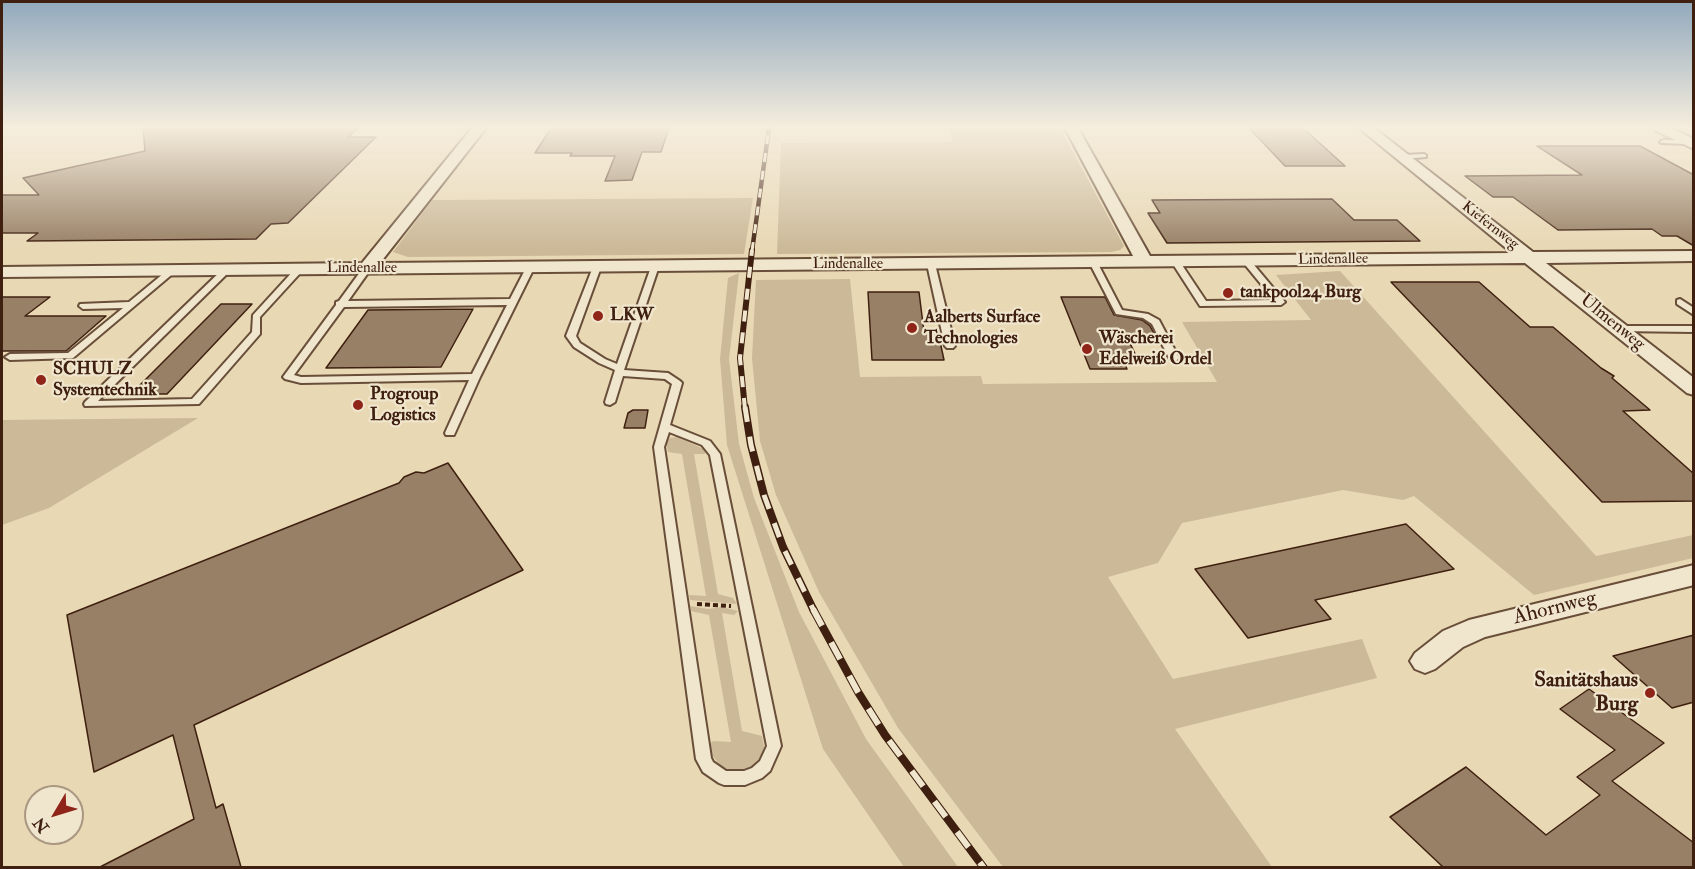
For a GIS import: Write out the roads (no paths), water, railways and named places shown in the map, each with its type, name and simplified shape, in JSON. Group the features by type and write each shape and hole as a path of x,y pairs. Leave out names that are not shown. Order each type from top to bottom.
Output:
{"street":[{"path":"366,270 447,169"},
{"path":"1093,169 1145,262"},
{"name":"Kiefernweg","path":"1417,169 1530,258"},
{"name":"Lindenallee","path":"4,275 227,270 1694,256"},
{"name":"Ulmenweg","path":"1530,258 1694,389"},
{"name":"Ahornweg","path":"1425,661 1453,639 1479,628 1694,575"}],"lane":[{"path":"1174,261 1203,304 1281,302 1246,261"},
{"path":"1094,262 1119,312 1146,316 1155,322 1174,358"},
{"path":"930,264 950,346"},
{"path":"610,402 655,266"},
{"path":"597,267 572,332 572,340 619,371 663,375 675,380 676,386 659,447 704,759 715,774 735,779 757,773 765,766 774,746 715,454 706,443 666,427"},
{"path":"450,433 475,377 530,268"},
{"path":"227,270 89,404 195,402 257,332 256,317 299,270"},
{"path":"366,270 288,377 301,380 475,377"},
{"path":"10,357 70,356 172,271"},
{"path":"339,304 513,302"},
{"path":"1680,303 1694,312"},
{"path":"83,306 131,305"},
{"path":"1619,329 1694,329"}],"railway":[{"path":"752,251 763,169"},
{"path":"745,409 740,358 752,250"},
{"path":"745,407 751,445 764,495 783,547 813,610"},
{"path":"813,610 858,692 885,735 984,868"}],"place":[{"name":"tankpool24 Burg","path":"1228,293"},
{"name":"LKW","path":"598,316"},
{"name":"Aalberts Surface Technologies","path":"912,328"},
{"name":"Wäscherei Edelweiß Ordel","path":"1087,349"},
{"name":"SCHULZ Systemtechnik","path":"41,380"},
{"name":"Progroup Logistics","path":"358,405"},
{"name":"Sanitätshaus Burg","path":"1650,693"}]}
